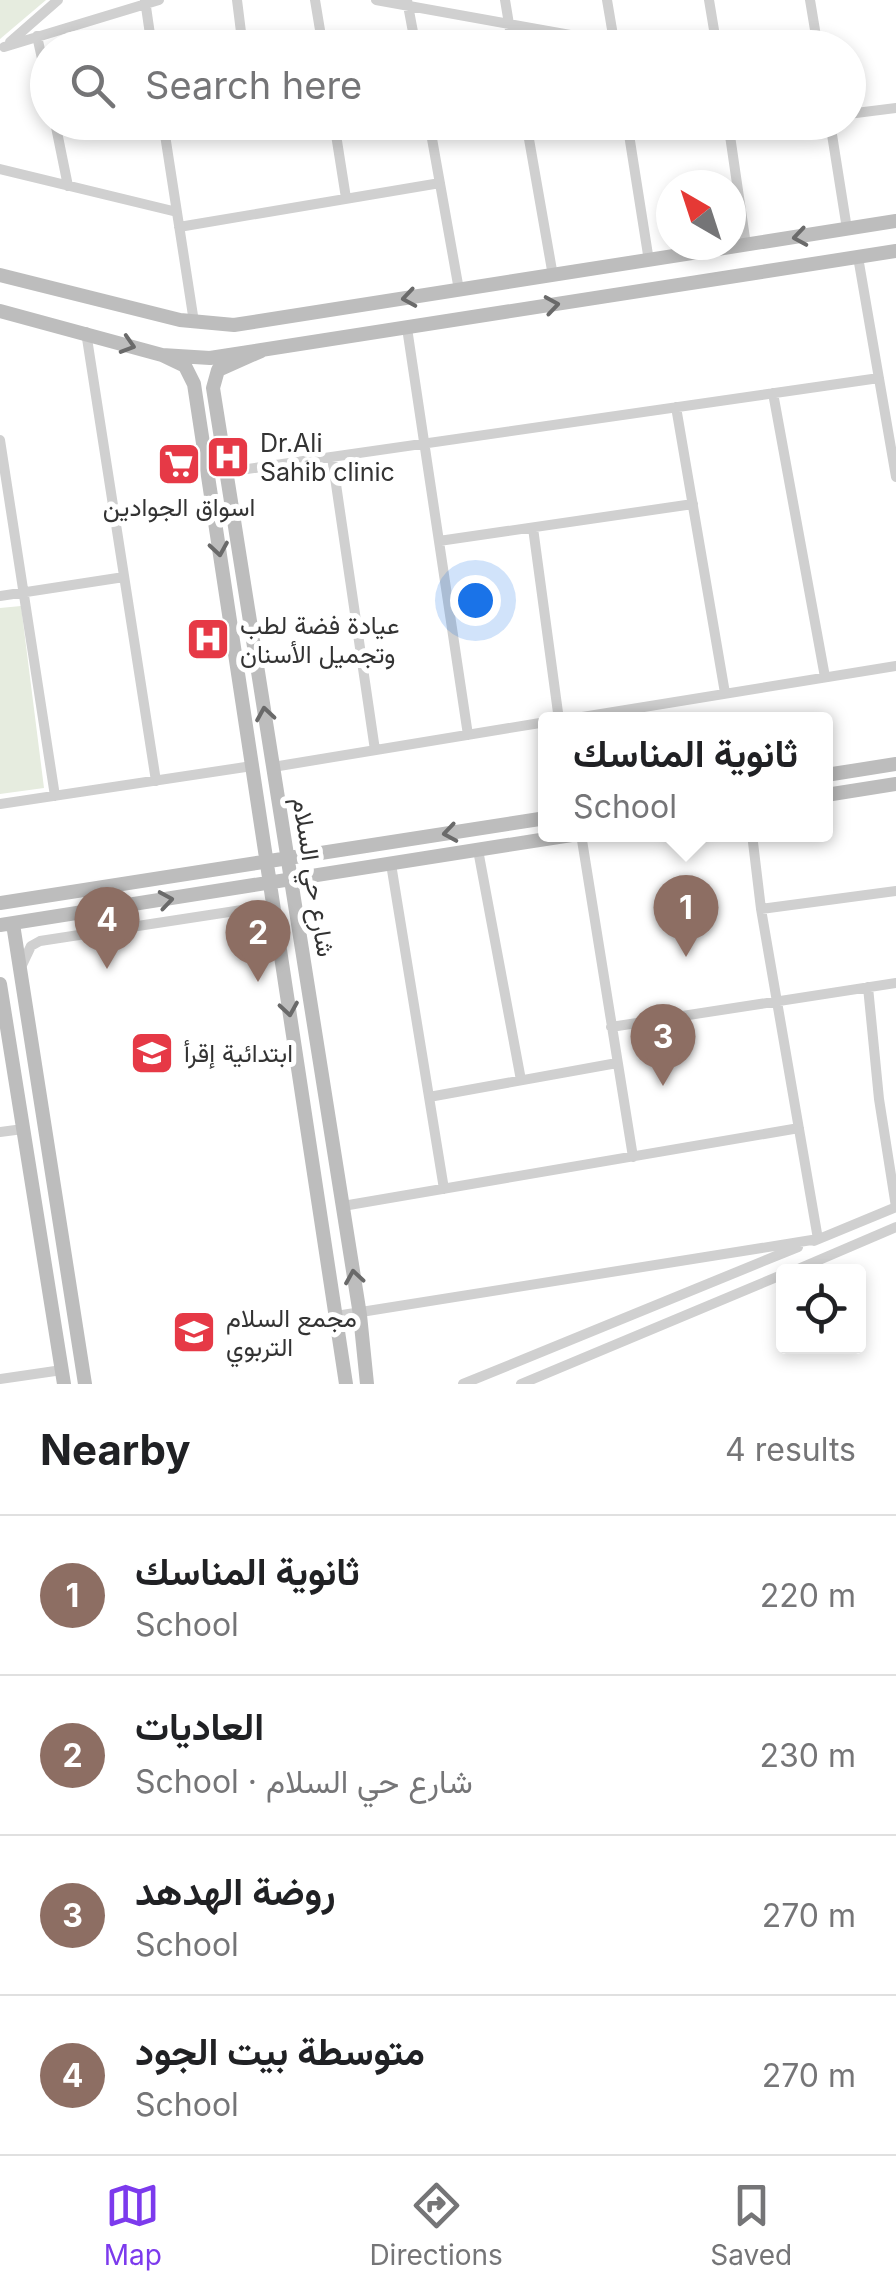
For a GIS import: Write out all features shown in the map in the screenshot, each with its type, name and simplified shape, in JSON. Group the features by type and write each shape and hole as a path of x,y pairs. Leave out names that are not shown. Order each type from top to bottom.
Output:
{"main road":[{"path":"746,246 896,222"},
{"path":"162,355 210,358 260,351 896,250"},
{"path":"0,276 194,322 234,325 656,260"},
{"path":"506,283 500,298 507,312"},
{"path":"462,290 474,303 468,318"},
{"path":"0,311 162,355 180,362 192,376 346,1382"},
{"name":"شارع حي السلام","path":"260,351 218,370 213,388 282,820 296,857 291,880 360,1315 366,1379"},
{"path":"200,426 219,424"},
{"path":"833,774 896,764"},
{"path":"848,772 842,780 849,792"},
{"path":"833,794 896,784"},
{"path":"0,903 538,819"},
{"path":"261,822 272,825 282,820"},
{"path":"85,1384 20,970 7,925 538,840"},
{"path":"296,857 298,871 308,877"},
{"path":"247,865 256,878 248,886"},
{"path":"0,984 3,1028 20,1105 63,1377"},
{"path":"16,1082 28,1087 36,1076"},
{"path":"20,1105 28,1098 41,1105"}],"street":[{"path":"2,48 58,0"},
{"path":"56,30 158,0"},
{"path":"237,0 241,30"},
{"path":"315,0 320,30"},
{"path":"376,0 407,2 545,30"},
{"path":"505,0 510,30"},
{"path":"607,0 612,30"},
{"path":"709,0 713,30"},
{"path":"810,0 815,30"},
{"path":"145,1 149,30"},
{"path":"407,2 412,30"},
{"path":"2,48 30,38"},
{"path":"866,112 896,108"},
{"path":"59,140 68,186"},
{"path":"166,140 194,322"},
{"path":"337,140 346,198"},
{"path":"432,140 462,290"},
{"path":"529,140 552,276"},
{"path":"630,140 649,261"},
{"path":"731,140 735,170"},
{"path":"833,140 847,229"},
{"path":"0,169 177,212"},
{"path":"179,227 440,182"},
{"path":"858,257 896,476"},
{"path":"407,328 468,735"},
{"path":"86,332 156,781"},
{"path":"227,472 879,378"},
{"path":"773,393 826,677"},
{"path":"676,407 724,693"},
{"path":"0,440 5,497 25,592 55,796"},
{"path":"332,457 375,750"},
{"path":"439,542 692,504"},
{"path":"533,528 560,712"},
{"path":"0,596 124,577"},
{"path":"609,712 896,666"},
{"path":"274,766 538,723"},
{"path":"0,804 252,766"},
{"path":"580,842 632,1156"},
{"path":"753,842 818,1239"},
{"path":"478,850 521,1080"},
{"path":"391,864 444,1189"},
{"path":"761,908 896,891"},
{"path":"20,970 32,946 40,941 242,910 261,915 278,934"},
{"path":"611,1027 896,983"},
{"path":"464,1384 896,1207 868,987"},
{"path":"429,1097 617,1063"},
{"path":"0,1132 23,1128"},
{"path":"343,1206 799,1128"},
{"path":"810,1264 896,1227"},
{"path":"336,1316 818,1239"},
{"path":"520,1384 776,1277"},
{"path":"0,1379 63,1377"}],"shaded area":[{"path":"0,0 46,0 0,39"},
{"path":"21,606 44,788 0,794 0,608"}],"place":[{"name":"Dr.Ali Sahib clinic","path":"228,457"},
{"name":"اسواق الجوادين","path":"179,464"},
{"name":"عيادة فضة لطب وتجميل الأسنان","path":"208,639"},
{"name":"ثانوية المناسك","path":"686,957"},
{"name":"متوسطة بيت الجود","path":"107,969"},
{"name":"العاديات","path":"258,982"},
{"name":"ابتدائية إقرأ","path":"152,1053"},
{"name":"روضة الهدهد","path":"663,1086"},
{"name":"مجمع السلام التربوي","path":"194,1332"}]}
